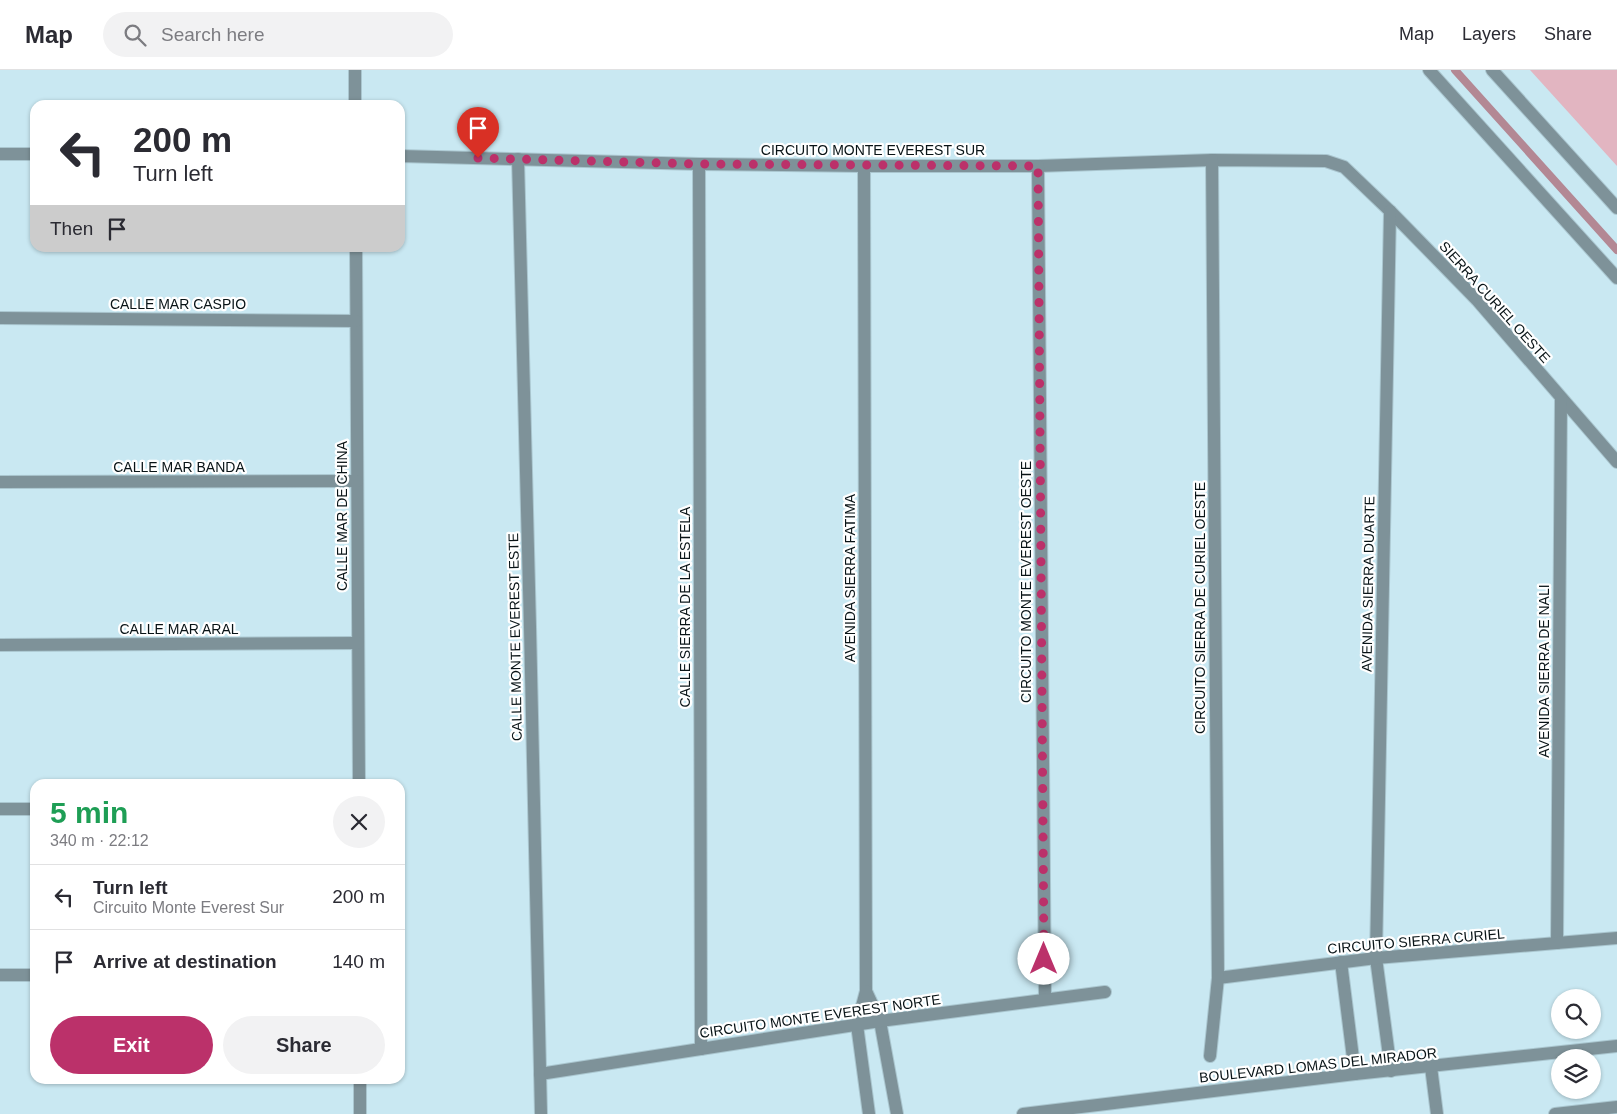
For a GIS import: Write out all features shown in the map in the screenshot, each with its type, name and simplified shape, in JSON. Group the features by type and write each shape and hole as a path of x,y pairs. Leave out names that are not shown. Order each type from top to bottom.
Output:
{"street":[{"path":"355,70 355,100"},
{"path":"1429,70 1617,278"},
{"path":"1492,70 1617,208"},
{"path":"0,154 30,154"},
{"name":"CIRCUITO MONTE EVEREST SUR","path":"405,156 699,164 864,166 1038,166 1212,160 1326,161 1344,167"},
{"name":"CALLE MONTE EVEREST ESTE","path":"518,159 541,1114"},
{"name":"CIRCUITO SIERRA DE CURIEL OESTE","path":"1210,1056 1218,978 1212,160"},
{"name":"CALLE SIERRA DE LA ESTELA","path":"699,164 701,1049"},
{"name":"AVENIDA SIERRA FATIMA","path":"857,1025 866,991 864,166"},
{"name":"CIRCUITO MONTE EVEREST OESTE","path":"1038,166 1045,999"},
{"name":"SIERRA CURIEL OESTE","path":"1344,167 1477,300 1617,462"},
{"name":"AVENIDA SIERRA DUARTE","path":"1390,211 1376,958 1391,1071"},
{"name":"CALLE MAR DE CHINA","path":"356,252 359,779"},
{"name":"CALLE MAR CASPIO","path":"0,318 356,320"},
{"name":"AVENIDA SIERRA DE NALI","path":"1557,943 1561,399"},
{"name":"CALLE MAR BANDA","path":"0,482 357,481"},
{"name":"CALLE MAR ARAL","path":"0,645 358,643"},
{"path":"0,809 30,809"},
{"name":"CIRCUITO SIERRA CURIEL","path":"1218,978 1376,958 1617,938"},
{"path":"1341,962 1355,1074"},
{"path":"0,975 30,975"},
{"name":"AVENIDA SIERRA FATIMA","path":"866,991 880,1021 897,1114"},
{"name":"CIRCUITO MONTE EVEREST NORTE","path":"540,1074 880,1021 1105,992"},
{"path":"857,1025 870,1114"},
{"name":"BOULEVARD LOMAS DEL MIRADOR","path":"1023,1114 1355,1074 1617,1046"},
{"path":"1431,1067 1438,1114"},
{"path":"360,1084 360,1114"},
{"path":"1555,1114 1617,1107"}],"shaded area":[{"path":"1530,70 1617,70 1617,166"}],"waterway":[{"path":"1455,70 1617,250"}],"route":[{"path":"478,158 699,164 1038,166 1044,959"}]}
